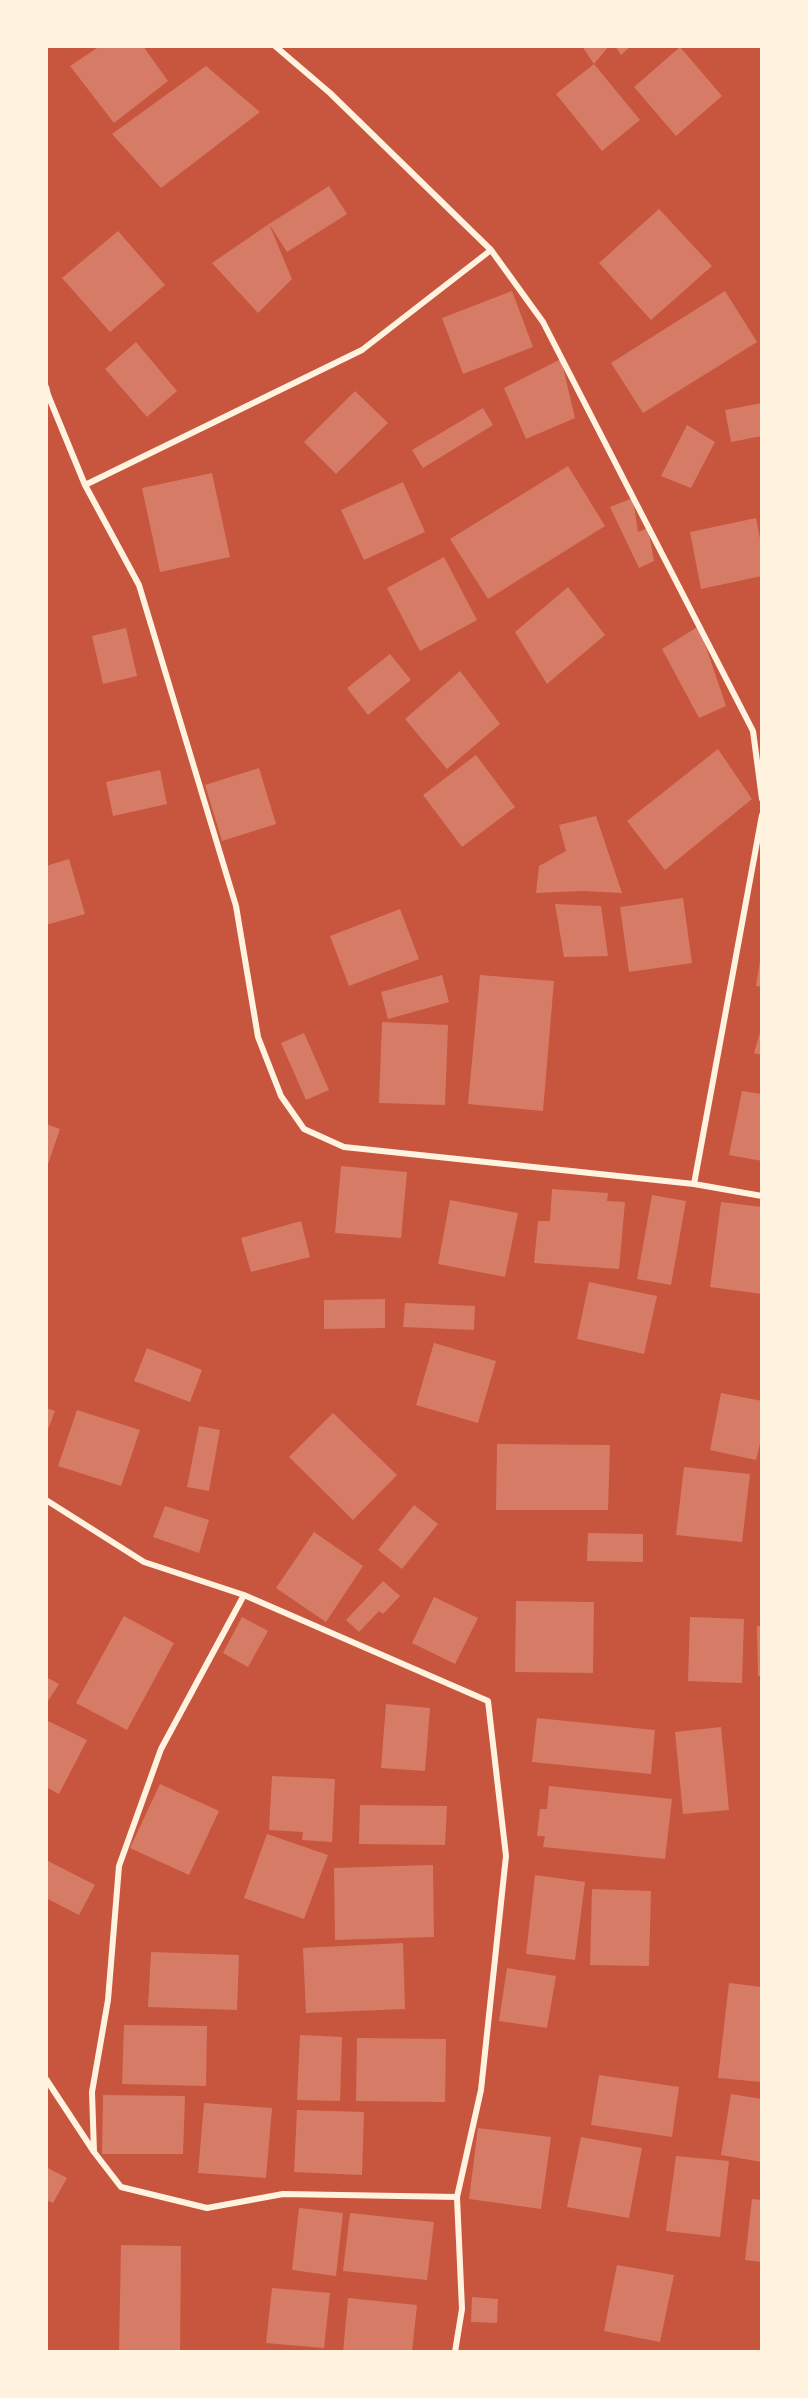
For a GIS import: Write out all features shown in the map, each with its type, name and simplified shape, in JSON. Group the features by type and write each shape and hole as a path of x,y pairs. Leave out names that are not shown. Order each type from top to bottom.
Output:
{"street":[{"path":"275,46 330,93 491,250 543,322 753,731 762,799"},
{"path":"85,485 362,350 491,250"},
{"path":"46,387 85,485 139,585 149,612 236,906 258,1037 280,1096 304,1129 345,1147 694,1184 762,1196"},
{"path":"694,1184 762,815"},
{"path":"46,1500 144,1562 244,1595 488,1701 506,1856 481,2090 457,2197 462,2309 455,2352"},
{"path":"94,2152 92,2092 108,2000 119,1866 161,1749 244,1595"},
{"path":"46,2079 94,2152 121,2187 207,2208 283,2194 457,2197"}],"building":[{"path":"100,46 143,46 168,81 114,123 70,66"},
{"path":"582,46 609,46 594,64"},
{"path":"615,46 631,46 621,55"},
{"path":"680,47 722,96 676,136 634,87"},
{"path":"594,64 640,120 602,151 556,94"},
{"path":"206,66 260,112 161,188 112,134"},
{"path":"329,186 347,214 287,252 269,224"},
{"path":"659,209 712,266 651,320 599,263"},
{"path":"269,224 292,279 258,313 212,263"},
{"path":"118,231 165,285 110,332 62,278"},
{"path":"512,291 533,347 463,374 442,318"},
{"path":"725,291 757,342 643,413 611,363"},
{"path":"136,342 177,391 147,417 105,369"},
{"path":"561,359 575,418 526,439 504,388"},
{"path":"355,391 388,423 336,474 304,442"},
{"path":"762,403 762,436 731,442 725,410"},
{"path":"483,408 493,425 423,468 412,450"},
{"path":"687,425 715,442 691,488 661,476"},
{"path":"568,466 605,526 488,599 450,539"},
{"path":"212,473 230,557 160,572 142,488"},
{"path":"403,482 425,532 364,560 341,510"},
{"path":"633,498 638,532 648,528 654,561 639,568 610,507"},
{"path":"756,518 762,549 762,576 701,589 690,532"},
{"path":"444,557 477,620 420,651 387,588"},
{"path":"568,587 605,635 547,684 515,632"},
{"path":"699,626 726,706 699,718 662,649"},
{"path":"126,628 137,676 103,684 92,636"},
{"path":"390,654 411,680 368,715 347,688"},
{"path":"460,671 500,724 447,769 405,719"},
{"path":"718,749 752,799 665,870 627,821"},
{"path":"476,755 515,807 462,847 423,795"},
{"path":"259,768 276,824 222,841 205,785"},
{"path":"160,770 167,804 113,816 106,782"},
{"path":"596,816 622,893 582,891 536,893 539,866 566,851 559,825"},
{"path":"69,859 85,914 46,925 46,866"},
{"path":"683,898 692,963 629,972 620,907"},
{"path":"555,904 601,906 608,956 564,957"},
{"path":"400,909 419,959 349,986 330,936"},
{"path":"760,961 762,961 762,987 756,986"},
{"path":"442,975 449,1002 388,1019 381,992"},
{"path":"480,975 554,981 543,1111 468,1104"},
{"path":"382,1022 448,1025 445,1105 379,1103"},
{"path":"762,1026 762,1055 754,1053"},
{"path":"304,1033 329,1090 306,1100 281,1043"},
{"path":"742,1091 762,1094 762,1161 729,1155"},
{"path":"46,1124 60,1129 47,1167 46,1167"},
{"path":"341,1166 407,1172 401,1238 335,1233"},
{"path":"552,1189 608,1193 607,1201 625,1202 619,1269 534,1263 538,1221 550,1221"},
{"path":"652,1195 686,1201 671,1285 637,1279"},
{"path":"450,1200 518,1213 505,1277 438,1264"},
{"path":"721,1202 762,1207 762,1294 710,1287"},
{"path":"301,1221 310,1257 251,1272 241,1238"},
{"path":"589,1282 657,1296 644,1354 577,1339"},
{"path":"385,1299 385,1328 324,1329 324,1300"},
{"path":"405,1303 475,1306 474,1330 403,1327"},
{"path":"434,1343 496,1361 478,1423 416,1405"},
{"path":"147,1348 202,1370 190,1402 134,1381"},
{"path":"721,1393 762,1401 762,1435 756,1460 710,1450"},
{"path":"46,1408 55,1411 47,1432 46,1432"},
{"path":"77,1410 140,1430 121,1486 58,1466"},
{"path":"333,1413 397,1475 353,1520 289,1457"},
{"path":"199,1426 220,1430 209,1491 187,1487"},
{"path":"497,1444 610,1445 608,1510 496,1510"},
{"path":"684,1467 750,1474 742,1542 676,1535"},
{"path":"414,1505 438,1524 402,1569 378,1550"},
{"path":"165,1506 209,1520 199,1553 153,1537"},
{"path":"314,1532 363,1566 326,1622 276,1588"},
{"path":"588,1533 643,1534 643,1562 587,1561"},
{"path":"383,1581 400,1596 383,1614 379,1611 359,1632 346,1620"},
{"path":"434,1597 478,1618 455,1664 412,1643"},
{"path":"516,1601 594,1602 593,1673 515,1672"},
{"path":"124,1616 174,1643 127,1730 76,1703"},
{"path":"242,1617 268,1631 248,1667 223,1653"},
{"path":"690,1617 744,1619 742,1683 688,1681"},
{"path":"757,1626 762,1626 762,1676 758,1676"},
{"path":"46,1677 59,1684 46,1704"},
{"path":"386,1704 430,1708 425,1771 381,1768"},
{"path":"537,1718 655,1730 651,1774 532,1762"},
{"path":"46,1720 87,1740 59,1794 46,1787"},
{"path":"721,1727 729,1810 683,1814 675,1732"},
{"path":"272,1776 335,1779 332,1842 302,1840 303,1832 269,1830"},
{"path":"160,1784 219,1811 189,1875 130,1848"},
{"path":"549,1786 672,1799 665,1859 543,1847 545,1836 537,1836 540,1809 547,1809"},
{"path":"360,1805 447,1806 445,1845 359,1844"},
{"path":"267,1834 328,1855 304,1919 244,1898"},
{"path":"46,1860 95,1885 79,1915 46,1898"},
{"path":"433,1865 434,1937 335,1940 334,1868"},
{"path":"535,1875 585,1882 575,1960 526,1954"},
{"path":"592,1889 651,1891 649,1966 590,1965"},
{"path":"403,1943 405,2009 306,2013 303,1948"},
{"path":"151,1952 239,1955 237,2010 148,2007"},
{"path":"507,1968 556,1976 547,2028 499,2021"},
{"path":"729,1983 762,1987 762,2082 718,2078"},
{"path":"124,2025 207,2026 206,2086 122,2084"},
{"path":"300,2035 342,2037 340,2101 297,2100"},
{"path":"357,2038 446,2039 445,2102 356,2101"},
{"path":"599,2075 679,2087 672,2137 591,2125"},
{"path":"731,2094 762,2099 762,2162 721,2155"},
{"path":"103,2095 185,2096 183,2154 102,2154"},
{"path":"204,2103 272,2108 266,2178 198,2173"},
{"path":"297,2110 364,2112 362,2175 294,2172"},
{"path":"478,2128 551,2137 541,2209 469,2199"},
{"path":"581,2137 642,2148 629,2218 567,2207"},
{"path":"676,2156 729,2161 720,2237 666,2231"},
{"path":"46,2167 67,2178 53,2203 46,2200"},
{"path":"752,2199 762,2200 762,2262 745,2260"},
{"path":"299,2208 343,2213 336,2276 292,2270"},
{"path":"350,2213 434,2222 427,2280 343,2271"},
{"path":"121,2245 181,2246 180,2352 119,2352"},
{"path":"617,2265 674,2275 660,2342 604,2331"},
{"path":"272,2288 330,2293 324,2348 266,2343"},
{"path":"472,2297 498,2299 497,2323 471,2322"},
{"path":"348,2298 417,2305 412,2352 343,2352"}]}
